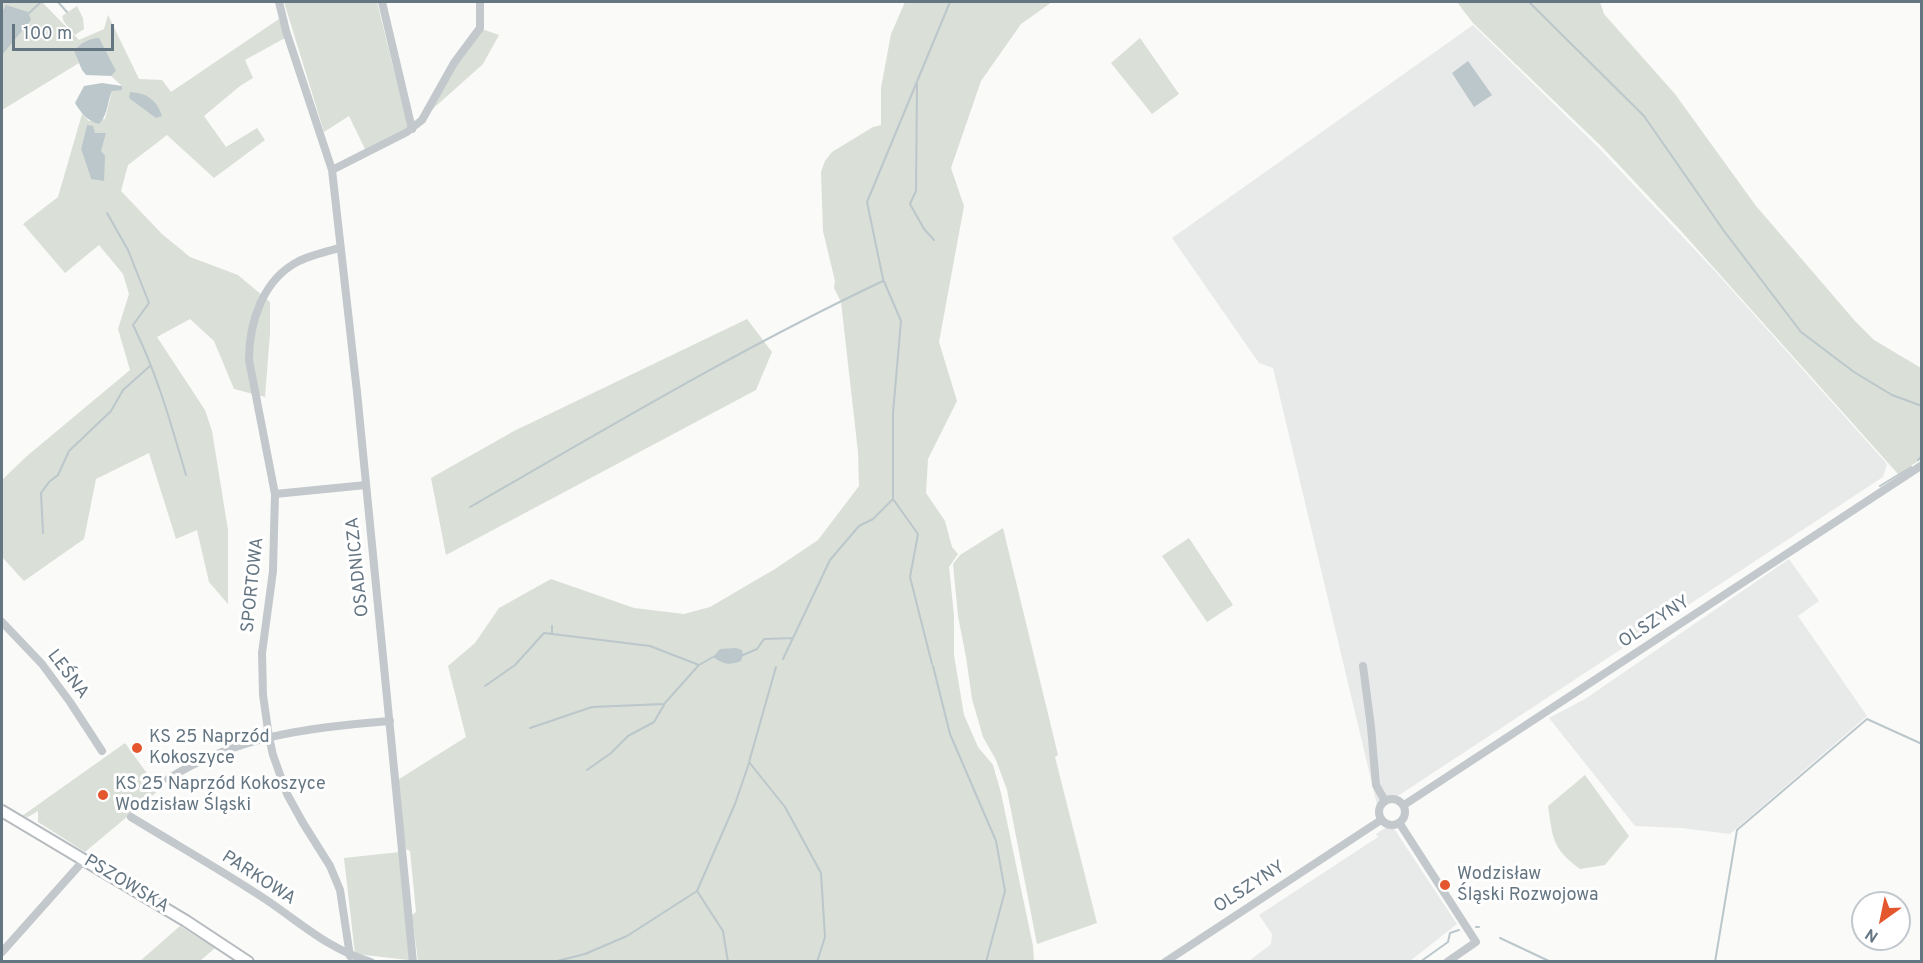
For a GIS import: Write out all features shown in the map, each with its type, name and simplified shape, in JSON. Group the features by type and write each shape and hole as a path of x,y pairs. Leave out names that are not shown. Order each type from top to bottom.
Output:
{"main road":[{"name":"PSZOWSKA","path":"2,811 186,921 248,962"}],"street":[{"name":"OSADNICZA","path":"279,2 286,31 332,170 366,484 413,962"},
{"path":"382,2 412,129"},
{"path":"332,170 412,129 422,120 454,63 480,28 480,2"},
{"name":"SPORTOWA","path":"339,248 298,262 273,282 263,297 254,322 249,340 249,360 275,494 273,571 262,653 263,695 269,737 287,794 330,866 340,890 350,956"},
{"name":"OLSZYNY","path":"1404,805 1922,465"},
{"path":"275,494 366,484"},
{"name":"LEŚNA","path":"2,622 42,664 102,751"},
{"path":"1363,666 1376,785 1385,801"},
{"path":"168,779 193,763 230,747 269,737 390,721"},
{"path":"1393,799 1404,805 1406,815 1400,824 1390,825 1381,820 1379,809 1385,801 1393,799"},
{"name":"PARKOWA","path":"131,817 265,900 326,944 350,956 371,962"},
{"name":"OLSZYNY","path":"1165,962 1381,820"},
{"path":"1400,824 1476,942 1447,962"},
{"path":"2,952 84,860"}],"shaded area":[{"path":"2,2 42,2 79,40 104,29 108,15 139,79 162,80 171,92 279,19 285,38 245,60 253,78 204,116 226,147 257,128 265,140 214,178 167,135 128,165 121,191 162,234 190,257 238,275 270,302 265,397 234,389 214,341 190,319 157,337 205,410 212,431 228,530 228,604 209,582 197,530 176,539 149,453 96,479 84,539 24,581 2,557 2,480 27,456 130,370 118,329 129,294 123,274 99,245 65,273 23,224 58,197 82,114 89,121 105,119 112,91 122,86 111,76 116,71 74,51 79,63 2,110","holes":["87,125 95,133 106,133 91,179 81,149"]},
{"path":"284,2 377,2 408,127 365,149 349,116 324,132"},
{"path":"905,2 1052,2 1021,24 981,81 951,168 964,206 939,342 957,401 928,459 926,493 945,521 952,547 958,554 949,567 954,615 954,655 964,715 978,747 993,765 1001,793 1033,946 1034,961 418,961 412,915 416,912 410,851 406,849 396,781 466,737 448,666 475,643 499,608 551,579 634,608 684,614 710,607 775,569 818,540 859,486 858,452 841,302 834,288 835,281 823,231 821,172 832,152 873,127 881,125 881,88 891,34"},
{"path":"1457,2 1600,2 1604,14 1675,94 1756,206 1855,321 1874,340 1921,368 1922,458 1898,474 1681,231 1603,148 1473,23"},
{"path":"6,5 28,12 31,20 2,55 2,12"},
{"path":"77,6 83,18 84,29 75,35 62,16"},
{"path":"1473,25 1597,146 1715,271 1887,464 1883,477 1378,809 1273,368 1259,363 1172,238"},
{"path":"482,29 499,35 483,64 427,114 453,69"},
{"path":"99,38 116,71 111,76 86,75 74,51 85,42"},
{"path":"1140,38 1179,94 1152,114 1111,63"},
{"path":"1468,61 1492,95 1474,107 1452,73"},
{"path":"102,83 122,86 122,90 112,91 106,113 99,124 85,116 75,103 84,86"},
{"path":"130,92 150,98 162,116 156,118 129,98"},
{"path":"87,125 93,126 95,133 106,133 101,151 105,156 104,181 91,179 81,149"},
{"path":"747,319 772,352 756,390 446,555 431,478 514,431"},
{"path":"1003,528 1058,755 1055,757 1097,923 1037,944 1007,790 996,760 983,737 972,699 958,616 953,564 960,555"},
{"path":"1189,538 1233,605 1207,622 1162,556"},
{"path":"1789,559 1819,601 1798,616 1867,716 1730,834 1681,828 1635,826 1549,718 1585,699"},
{"path":"720,649 742,650 741,661 726,664 713,657"},
{"name":"KS 25 Naprzód Kokoszyce Wodzisław Śląski","path":"125,743 159,790 85,852 38,822 38,811 28,817 22,816"},
{"path":"1585,775 1629,836 1605,865 1580,869 1564,855 1555,842 1548,806"},
{"path":"1391,824 1457,924 1410,961 1249,961 1271,944 1272,934 1259,915 1378,837 1376,834"},
{"path":"400,852 410,958 409,960 355,954 344,858"},
{"path":"180,926 215,948 200,961 140,961"}],"waterway":[{"path":"29,13 41,2"},
{"path":"58,2 67,12"},
{"path":"932,664 910,577 918,534 893,499 893,413 901,321 883,279 867,202 950,2"},
{"path":"1529,2 1644,116 1724,231 1801,332 1854,372 1892,395 1922,406"},
{"path":"917,84 916,191 910,204 924,229 934,240"},
{"path":"107,213 128,250 149,303 133,325 156,380 186,475"},
{"path":"470,507 726,361 883,281"},
{"path":"43,533 41,493 58,475 69,451 111,411 123,390 150,366"},
{"path":"1918,460 1922,456"},
{"path":"1880,486 1911,467"},
{"path":"783,659 830,560 859,526 873,519 893,499"},
{"path":"552,626 552,634"},
{"path":"485,686 515,665 544,633 650,646 699,665 713,657"},
{"path":"743,655 757,649 764,639 793,638"},
{"path":"530,728 592,707 664,704 698,666"},
{"path":"933,666 950,734 996,841 1005,891 986,962"},
{"path":"776,667 749,762 785,807 821,873 825,937 817,962"},
{"path":"587,770 611,753 628,736 654,722 664,705"},
{"path":"1715,962 1737,830 1867,719 1922,744"},
{"path":"728,962 723,931 697,891 735,804 749,763"},
{"path":"553,962 585,954 627,936 697,891"},
{"path":"1420,962 1448,942 1450,933 1459,930"},
{"path":"1500,938 1551,962"}],"place":[{"name":"KS 25 Naprzód Kokoszyce","path":"137,748"},
{"name":"KS 25 Naprzód Kokoszyce Wodzisław Śląski","path":"103,795"},
{"name":"Wodzisław Śląski Rozwojowa","path":"1445,885"}]}
